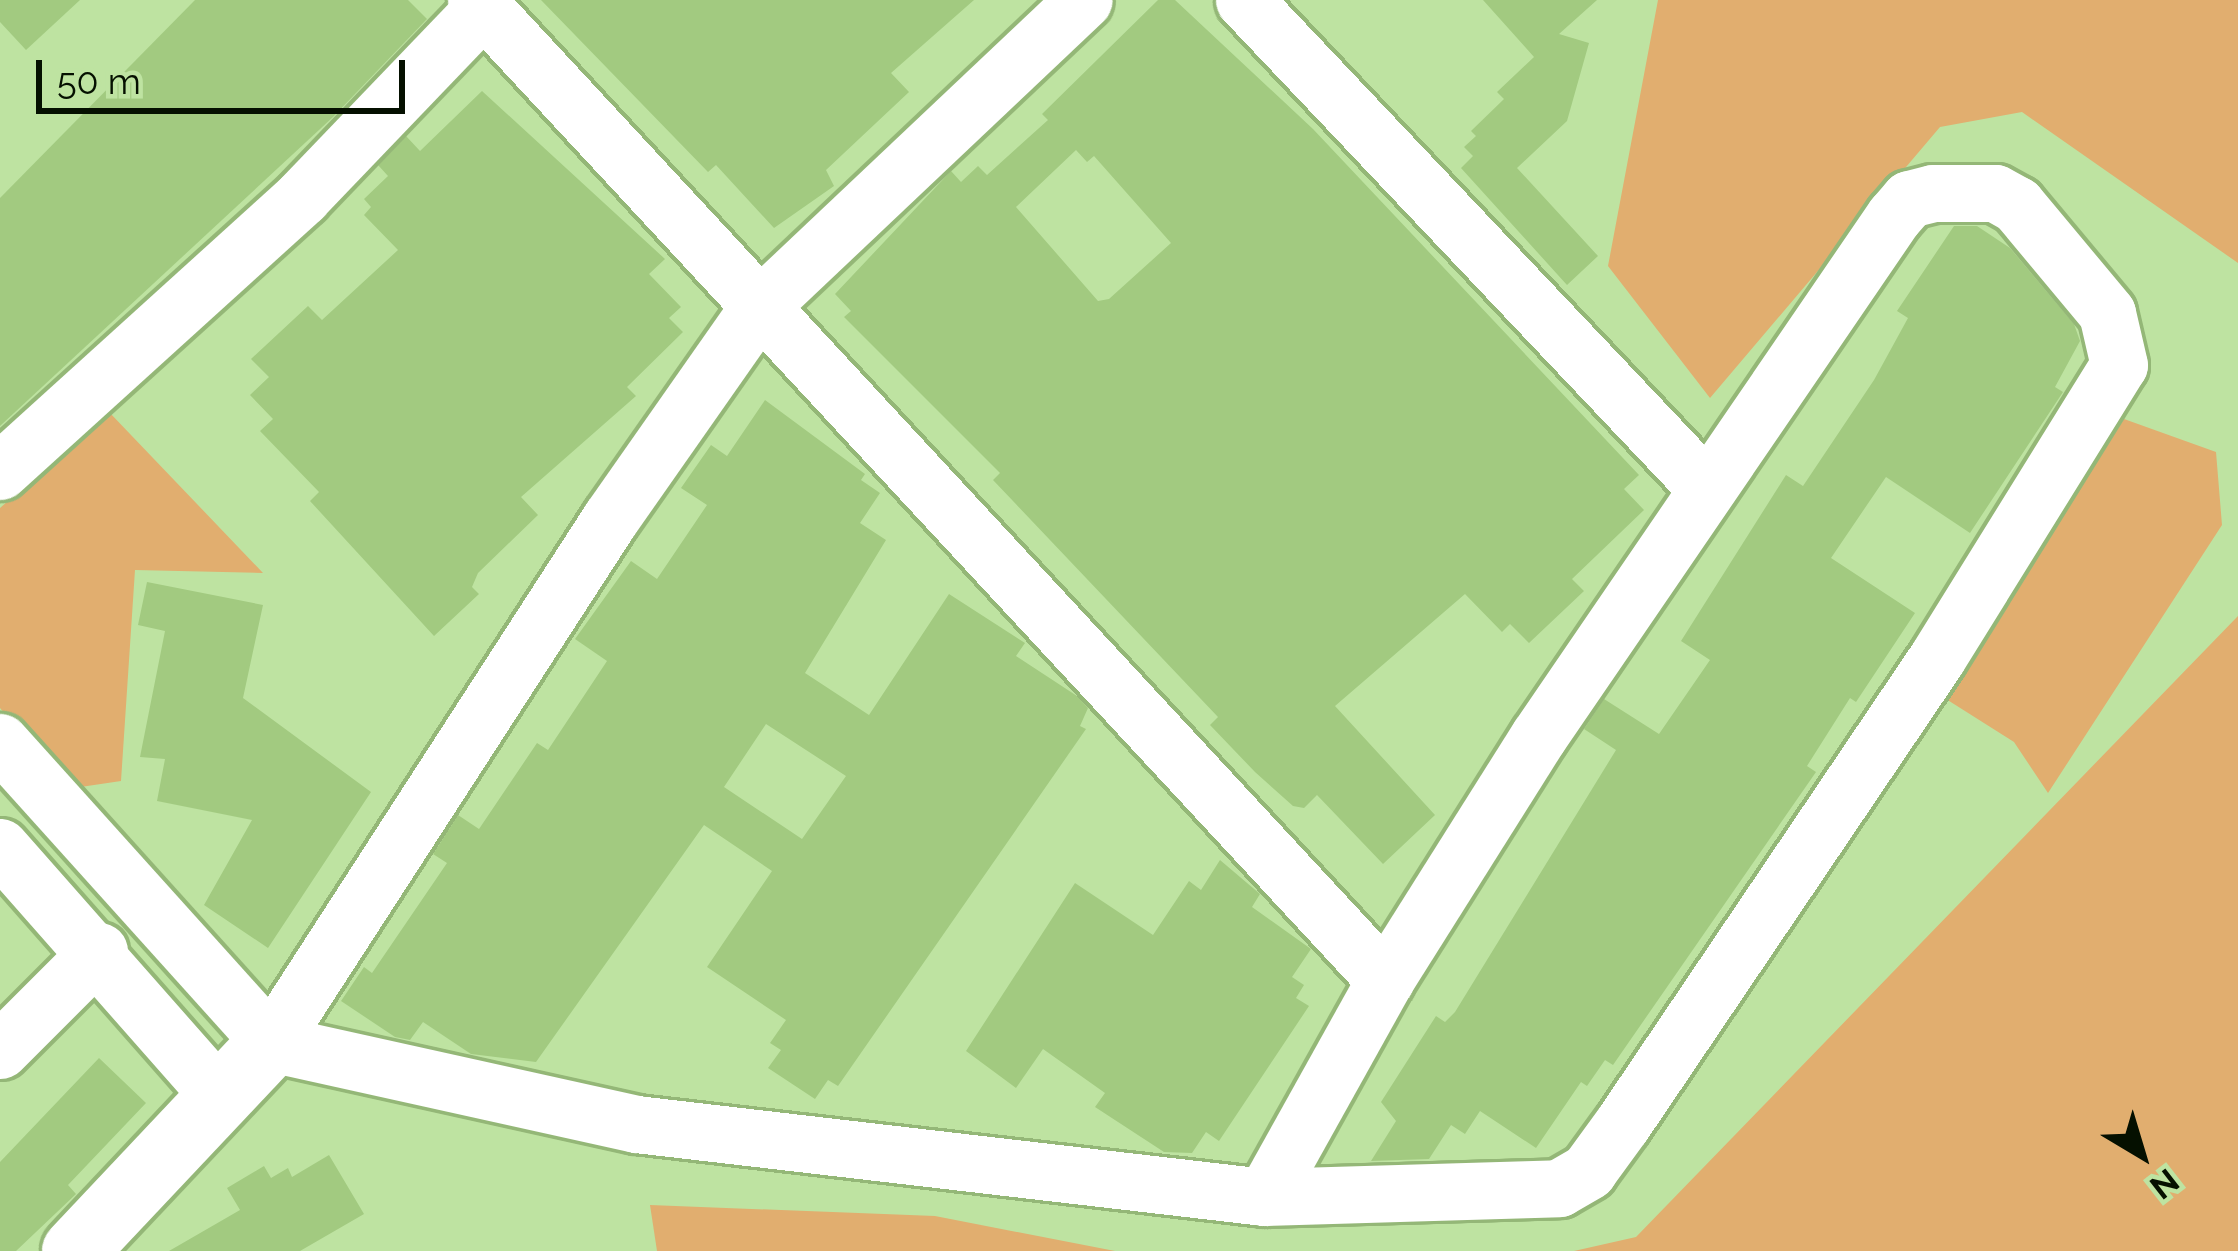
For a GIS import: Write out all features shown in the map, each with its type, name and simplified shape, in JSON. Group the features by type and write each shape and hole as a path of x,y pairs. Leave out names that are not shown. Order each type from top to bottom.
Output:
{"street":[{"path":"75,1251 271,1043 610,519 758,308 1084,0"},
{"path":"1244,0 1707,489"},
{"path":"0,471 302,196 480,4 1385,980"},
{"path":"0,742 271,1043 636,1124 1264,1197 1559,1188 1588,1171 1937,658 2113,378 2119,365 2107,313 2017,205 1965,190 1909,199 1707,489 1385,980 1264,1197"},
{"path":"0,847 99,951 220,1095"},
{"path":"0,1050 99,951"}],"shaded area":[{"path":"1658,0 2238,0 2238,263 2022,112 1940,127 1710,398 1608,266"},
{"path":"109,412 263,573 135,570 121,781 67,789 0,708 0,508"},
{"path":"2124,419 2216,452 2222,525 2048,793 2014,742 1946,699"},
{"path":"2238,616 2238,1251 1574,1251 1636,1237"},
{"path":"650,1205 935,1216 1115,1251 657,1251"}],"building":[{"path":"0,0 80,0 26,50 0,22"},
{"path":"195,0 408,0 427,19 333,117 0,426 0,198"},
{"path":"541,0 974,0 891,73 909,92 826,170 834,186 774,228 716,165 708,172"},
{"path":"1158,0 1175,0 1313,129 1639,475 1624,489 1644,510 1572,579 1584,591 1529,643 1510,624 1502,632 1465,594 1335,706 1435,815 1383,864 1317,795 1304,808 1293,806 1255,772 1210,725 1218,717 993,480 1000,473 844,317 851,311 835,294 951,171 961,182 978,166 987,175 1048,120 1042,114","holes":["1076,150 1087,162 1094,156 1171,243 1109,299 1098,301 1016,207"]},
{"path":"1483,0 1597,0 1559,34 1589,43 1567,121 1517,168 1598,256 1567,285 1461,168 1473,156 1464,147 1476,136 1471,131 1504,99 1497,92 1534,57"},
{"path":"482,91 665,259 649,274 681,307 669,318 683,332 627,387 636,396 521,497 538,515 478,573 472,587 479,594 434,636 310,501 319,492 260,431 273,419 250,395 269,377 251,359 308,306 322,320 398,250 364,215 371,207 364,199 388,176 378,165 406,136 420,151"},
{"path":"1954,226 1977,226 2010,248 2074,324 2080,341 2055,387 2063,392 1970,533 1886,477 1831,558 1915,613 1856,702 1850,698 1807,766 1816,772 1613,1065 1605,1060 1587,1086 1581,1082 1536,1148 1480,1111 1465,1134 1451,1125 1429,1159 1371,1161 1396,1121 1381,1102 1436,1016 1445,1022 1455,1012 1616,750 1584,729 1604,699 1659,734 1710,660 1681,641 1786,475 1803,486 1874,380 1908,318 1897,311"},
{"path":"765,400 865,474 861,480 880,493 860,523 886,540 805,673 869,715 949,594 1025,643 1016,656 1077,696 1088,708 1080,726 1086,729 838,1086 828,1080 815,1099 768,1068 781,1050 770,1043 786,1020 707,967 772,871 704,825 536,1062 471,1054 423,1022 410,1040 395,1037 341,1001 364,967 372,973 447,863 433,854 458,815 479,829 537,743 548,750 607,661 575,639 631,561 657,579 707,505 681,488 711,445 727,456","holes":["766,724 846,776 802,839 724,787"]},
{"path":"147,582 263,605 243,698 371,792 268,948 204,905 252,820 157,801 165,759 140,757 165,631 138,625"},
{"path":"1220,860 1260,894 1252,907 1311,949 1292,977 1304,985 1296,998 1309,1006 1219,1141 1206,1132 1192,1153 1164,1152 1095,1107 1105,1093 1043,1049 1016,1088 966,1051 1075,883 1153,935 1189,881 1201,890"},
{"path":"99,1058 146,1103 68,1185 76,1194 16,1251 0,1251 0,1162"},
{"path":"329,1155 364,1214 300,1251 169,1251 240,1210 227,1188 264,1166 271,1178 288,1168 292,1177"}]}
